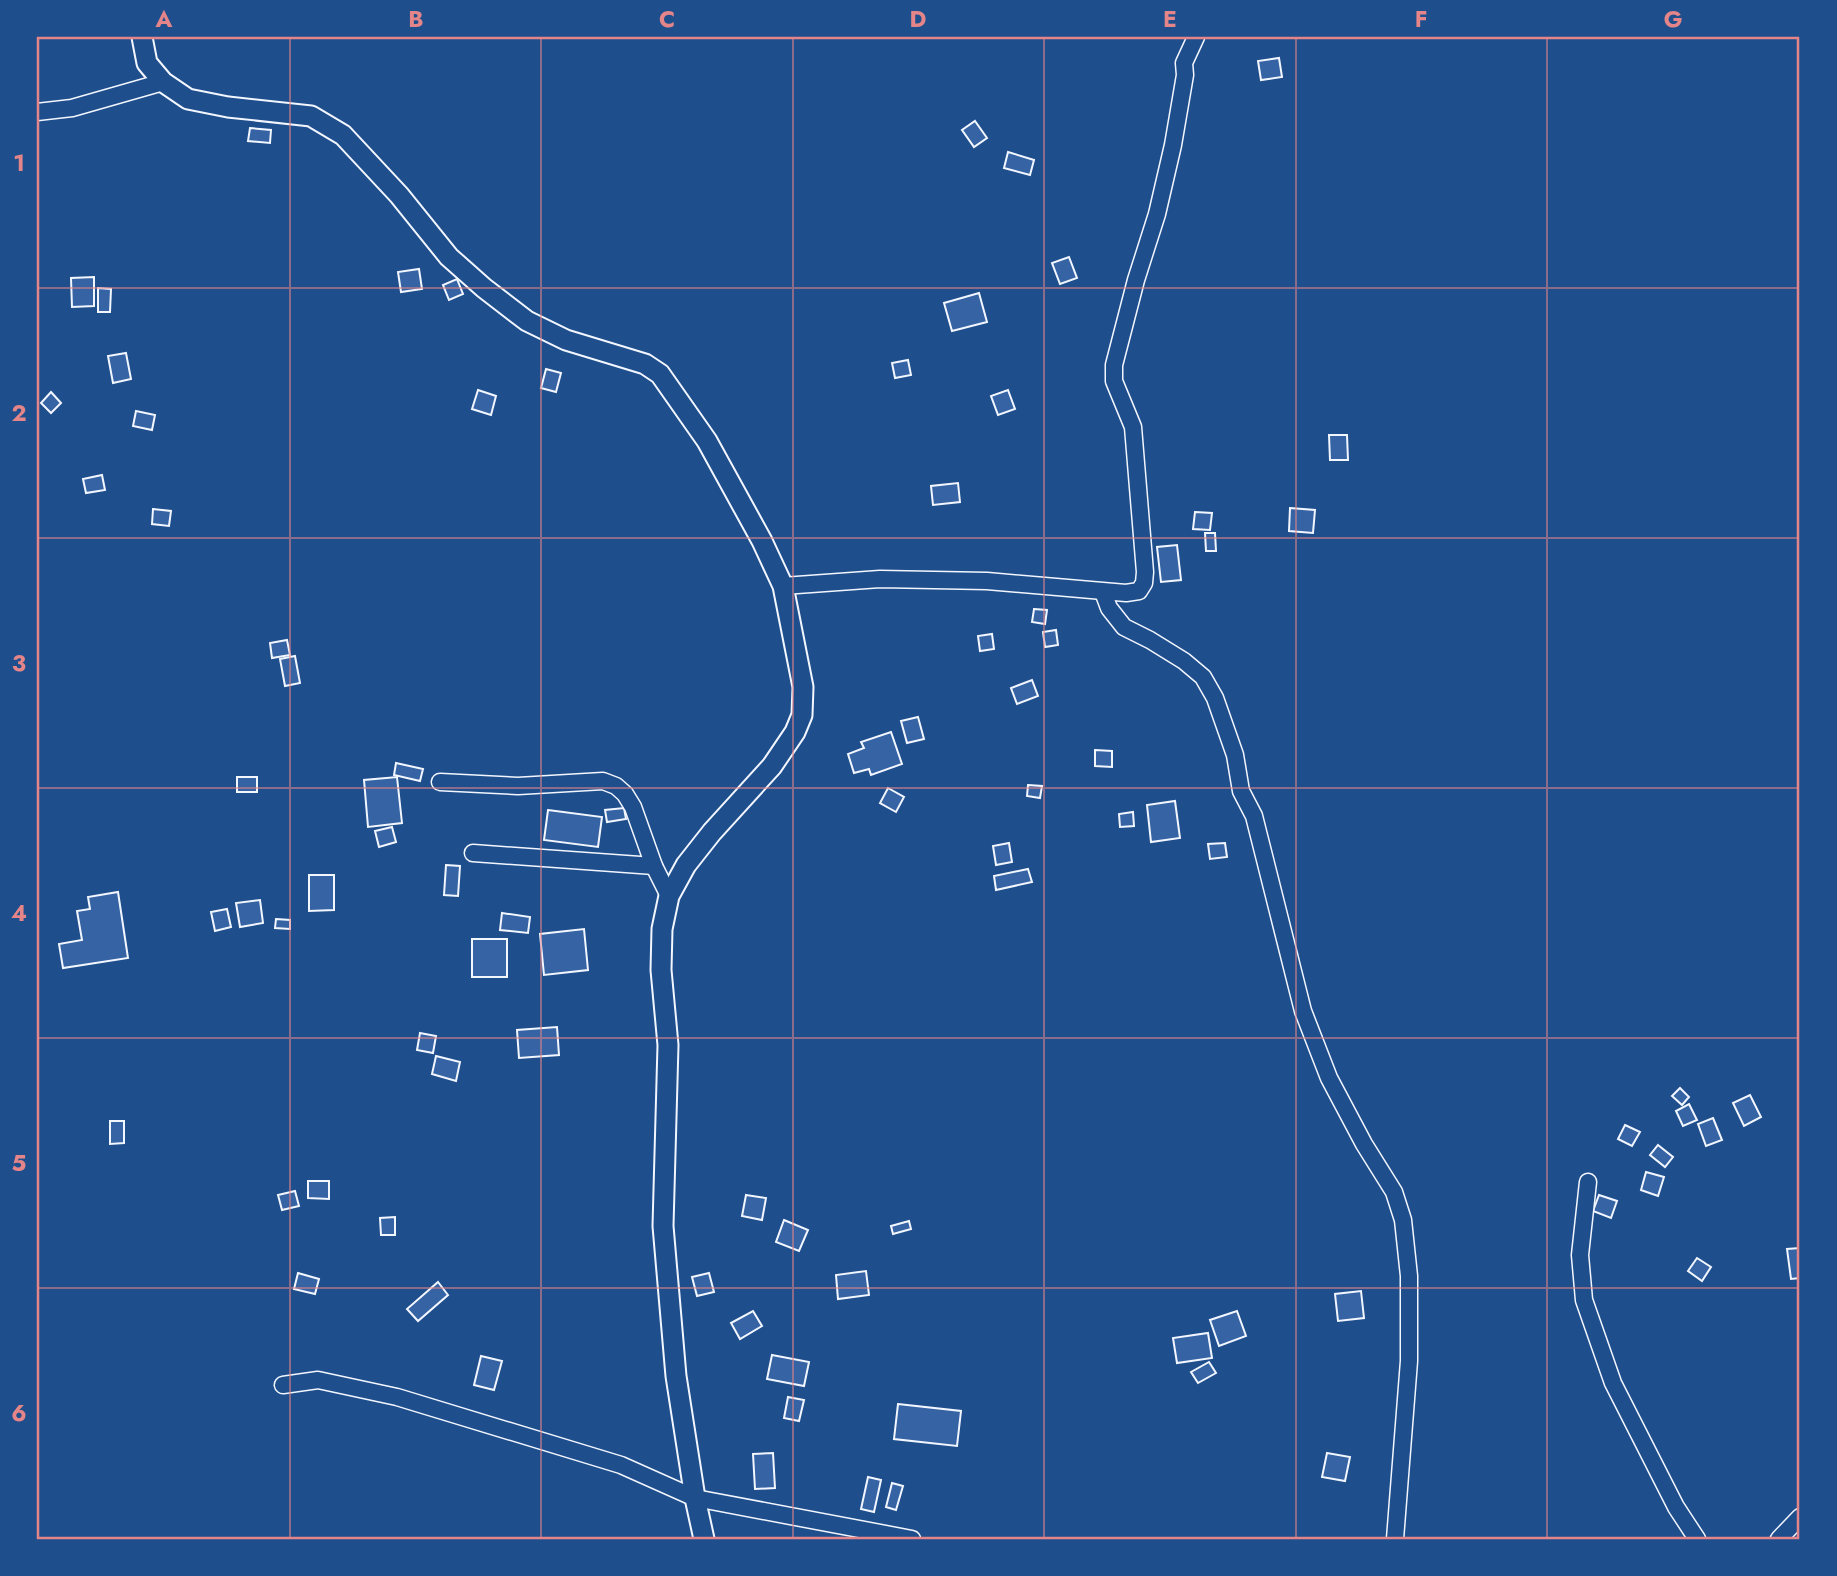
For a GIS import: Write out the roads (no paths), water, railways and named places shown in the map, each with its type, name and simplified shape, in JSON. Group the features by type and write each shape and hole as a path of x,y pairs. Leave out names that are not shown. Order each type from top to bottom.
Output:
{"street":[{"path":"142,37 147,63 163,82 188,99 228,107 311,116 328,124 343,135 381,175 449,257 527,321 566,340 645,364 660,374 707,441 762,541 783,586 803,687 802,715 795,732 772,766 686,865 669,896 662,929 661,970 668,1045 663,1226 677,1376 695,1498 704,1539"},
{"path":"783,586 891,579 987,581 1103,592 1139,591 1144,583 1145,572 1133,427 1114,380 1114,365 1136,280 1157,214 1173,145 1185,75 1184,63 1196,37"},
{"path":"37,112 72,108 163,82"},
{"path":"1103,592 1109,608 1124,628 1184,661 1203,677 1215,698 1235,755 1241,790 1254,816 1303,1011 1329,1078 1364,1144 1394,1192 1404,1220 1409,1276 1409,1361 1395,1539"},
{"path":"440,782 518,786 603,780 616,786 625,794 669,896"},
{"path":"473,853 654,866"},
{"path":"1588,1182 1580,1255 1584,1300 1614,1383 1676,1507 1697,1539"},
{"path":"282,1385 318,1381 397,1397 621,1465 695,1498 912,1539"},
{"path":"1779,1539 1800,1517"}]}
